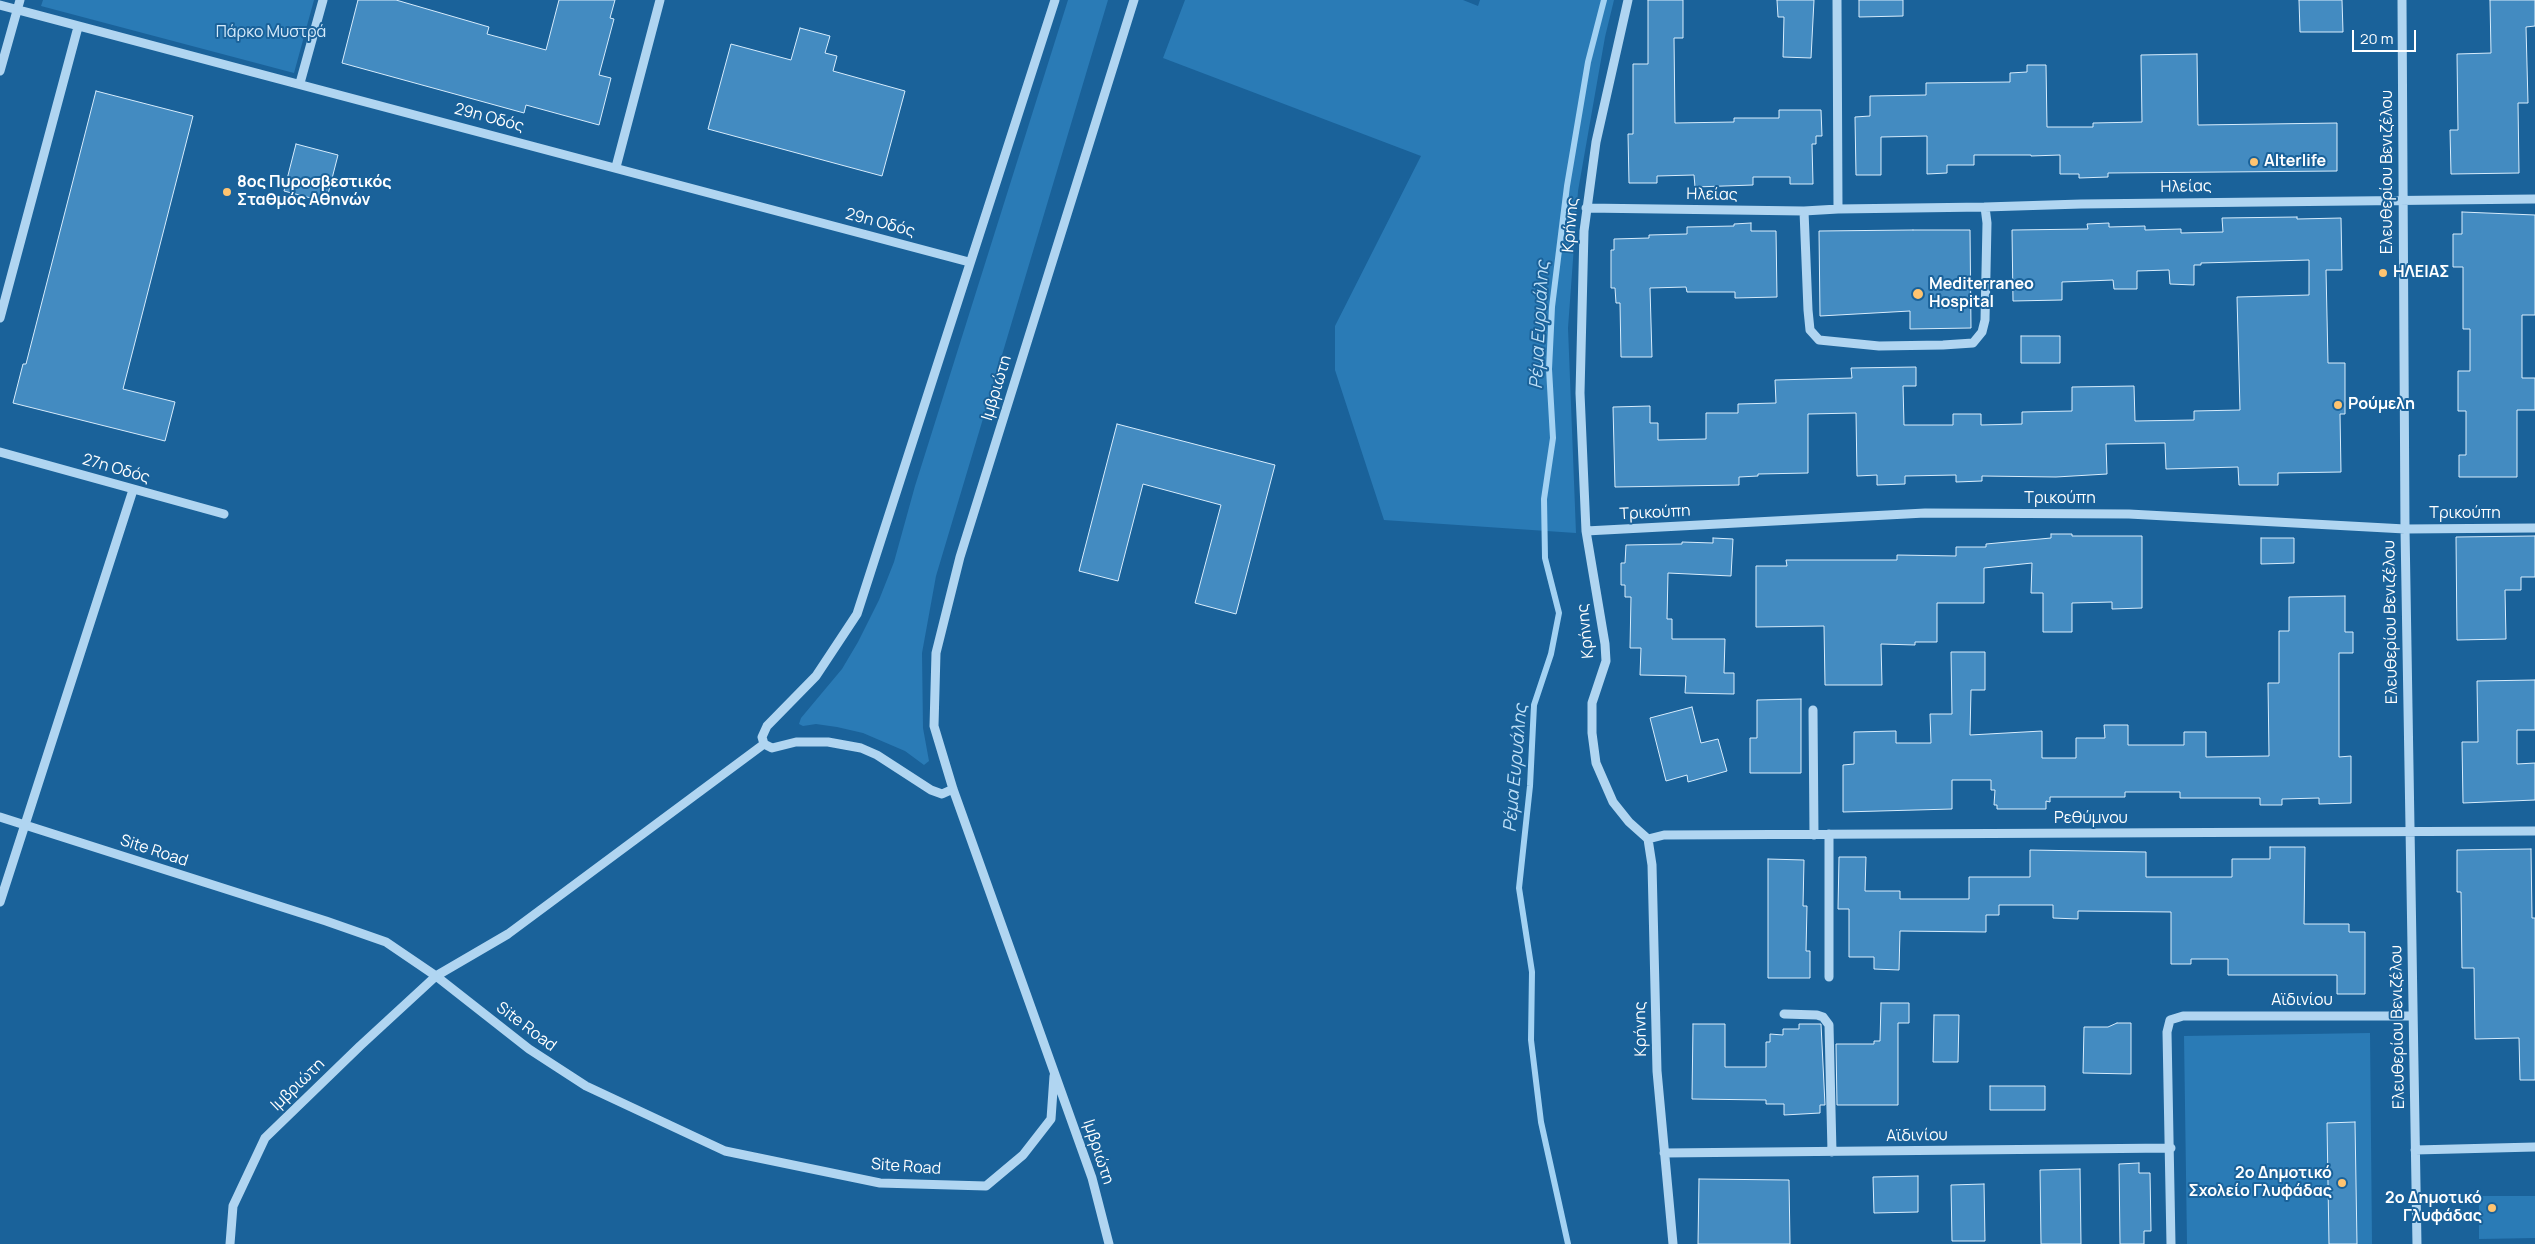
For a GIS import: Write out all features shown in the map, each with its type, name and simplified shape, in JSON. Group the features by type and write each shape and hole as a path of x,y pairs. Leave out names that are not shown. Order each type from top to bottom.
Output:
{"street":[{"path":"0,71 3,44 18,10 20,0"},
{"path":"300,83 323,0"},
{"path":"616,167 660,0"},
{"path":"953,789 942,794 931,790 876,755 861,748 828,742 796,742 772,748 764,744 762,737 767,726 816,676 857,614 1055,0"},
{"name":"Ιμβριώτη","path":"953,789 934,726 936,653 960,557 1134,0"},
{"name":"Κρήνης","path":"1628,0 1596,142 1586,208 1580,393 1586,531 1605,644 1606,661 1592,703 1592,733 1596,763 1614,802 1629,822 1648,839 1652,865 1657,1070 1672,1244"},
{"path":"1837,0 1838,209"},
{"name":"Ελευθερίου Βενιζέλου","path":"2402,0 2405,529 2417,1244"},
{"name":"29η Οδός","path":"0,5 78,27 300,83 969,262"},
{"path":"0,318 78,27"},
{"name":"Ηλείας","path":"1586,208 1804,211 2090,204 2535,199"},
{"path":"1804,211 1810,330 1819,340 1879,346 1943,345 1973,344 1982,332 1985,320 1987,223 1985,208"},
{"name":"27η Οδός","path":"0,452 224,514"},
{"path":"0,902 133,490"},
{"name":"Τρικούπη","path":"1586,531 1925,513 2129,514 2405,529 2535,528"},
{"path":"1813,710 1814,834"},
{"path":"436,976 508,934 764,744"},
{"name":"Site Road","path":"0,817 386,942 436,976 529,1049 586,1086 725,1151 880,1182 986,1186 1024,1155 1051,1119 1055,1071 953,789"},
{"name":"Ρεθύμνου","path":"1648,839 1664,835 2410,834 2535,831"},
{"path":"1829,834 1829,977"},
{"name":"Ιμβριώτη","path":"230,1244 233,1206 265,1138 436,976"},
{"path":"1784,1014 1817,1015 1823,1017 1829,1025 1832,1152"},
{"name":"Αϊδινίου","path":"2171,1244 2171,1148 2167,1032 2170,1020 2183,1016 2412,1016"},
{"name":"Ιμβριώτη","path":"1055,1071 1092,1178 1110,1244"},
{"path":"2415,1150 2535,1147"},
{"name":"Αϊδινίου","path":"1664,1153 2171,1148"}],"green space":[{"name":"Πάρκο Μυστρά","path":"43,0 314,0 294,73 41,6"},
{"path":"1068,0 1108,0 936,576 922,653 923,728 929,761 924,765 905,751 863,733 816,724 803,726 799,724 801,718 842,669 858,642 879,600 894,562 915,486"},
{"path":"1185,0 1463,0 1478,6 1480,0 1614,0 1605,37 1578,191 1568,328 1576,533 1384,520 1335,370 1335,326 1421,156 1163,58"},
{"path":"2370,1033 2372,1244 2187,1244 2184,1036"},
{"path":"2479,1196 2535,1196 2535,1238 2479,1239"}],"building":[{"path":"358,0 396,0 489,27 487,34 546,50 559,0 615,0 610,18 614,19 599,75 611,78 599,125 526,105 524,113 342,63"},
{"path":"1648,0 1683,0 1683,38 1674,38 1675,123 1734,122 1734,118 1779,118 1779,110 1821,110 1822,136 1816,136 1816,144 1812,144 1813,184 1790,184 1790,177 1753,177 1753,185 1695,187 1694,175 1657,176 1657,183 1629,183 1628,134 1633,134 1633,64 1648,64"},
{"path":"1777,0 1814,0 1811,58 1783,57 1784,17 1778,17"},
{"path":"1859,0 1903,0 1903,16 1859,17"},
{"path":"2299,0 2342,0 2343,32 2300,32"},
{"path":"2490,0 2535,0 2535,26 2526,27 2528,103 2518,103 2519,173 2451,174 2450,130 2458,130 2457,54 2491,53"},
{"path":"800,28 830,36 825,53 837,56 833,71 905,91 882,176 708,129 731,44 791,60"},
{"path":"2197,54 2198,125 2337,123 2337,171 2108,173 2108,177 2079,178 2079,174 2060,174 2060,155 1974,155 1974,165 1947,165 1947,173 1927,174 1927,136 1881,137 1881,175 1856,175 1855,117 1870,116 1870,96 1926,95 1926,83 2010,82 2010,73 2027,72 2027,65 2046,65 2047,127 2093,127 2093,123 2142,122 2141,55"},
{"path":"96,91 193,116 123,389 175,402 165,441 13,403 23,364 26,364"},
{"path":"296,144 338,155 326,202 284,191"},
{"path":"2462,212 2535,215 2535,315 2522,315 2522,378 2535,378 2535,410 2517,410 2517,477 2459,477 2459,455 2466,455 2466,411 2458,411 2458,371 2470,371 2470,329 2463,329 2463,267 2453,267 2453,234 2462,234"},
{"path":"2297,217 2297,219 2341,218 2342,270 2326,270 2328,363 2345,363 2345,414 2340,414 2341,472 2278,473 2278,485 2239,485 2238,467 2166,469 2165,443 2106,444 2107,474 2056,477 1982,476 1982,481 1956,482 1956,475 1905,476 1905,484 1877,485 1877,475 1857,476 1856,413 1808,414 1808,473 1758,474 1758,476 1739,477 1739,485 1615,487 1613,407 1650,406 1650,423 1658,423 1658,440 1706,439 1706,413 1738,413 1738,404 1776,403 1775,380 1852,378 1851,368 1916,367 1916,386 1903,386 1904,425 1953,425 1953,414 1981,414 1981,425 2022,424 2022,412 2072,411 2072,387 2134,386 2135,421 2194,420 2194,411 2240,410 2237,297 2309,295 2309,260 2201,263 2201,265 2194,265 2194,285 2170,284 2169,270 2137,271 2137,289 2114,289 2113,280 2062,282 2062,300 2013,301 2012,230 2088,229 2087,224 2109,223 2109,227 2145,226 2145,230 2181,229 2181,233 2223,232 2222,218"},
{"path":"1751,223 1751,231 1776,231 1777,297 1735,298 1735,292 1687,292 1686,287 1650,288 1652,357 1621,357 1620,303 1616,303 1615,288 1611,288 1611,250 1614,250 1614,239 1649,238 1649,235 1687,234 1687,227 1734,226 1734,224"},
{"name":"Mediterraneo Hospital","path":"1970,230 1971,328 1910,329 1910,311 1820,316 1819,231"},
{"path":"2021,336 2060,336 2060,363 2021,363"},
{"path":"1117,424 1275,465 1236,614 1195,603 1221,505 1143,484 1118,581 1079,571"},
{"path":"2051,534 2072,534 2072,536 2142,536 2142,608 2112,609 2112,602 2072,603 2072,632 2043,632 2043,593 2031,593 2032,563 1984,568 1984,603 1937,603 1937,642 1915,642 1915,645 1881,644 1882,685 1825,685 1824,626 1756,627 1756,566 1787,566 1786,560 1897,560 1897,555 1956,556 1956,547 1986,547 1986,544 2051,538"},
{"path":"2535,536 2535,577 2521,577 2521,590 2505,590 2506,639 2457,640 2456,537"},
{"path":"1713,538 1733,539 1731,576 1668,573 1667,619 1672,619 1672,639 1725,639 1724,673 1734,673 1734,694 1685,693 1686,676 1640,675 1641,648 1630,648 1631,597 1625,597 1625,585 1621,585 1621,563 1625,563 1626,545 1682,544 1682,542 1713,543"},
{"path":"2261,538 2294,538 2294,563 2261,564"},
{"path":"2345,596 2345,632 2353,632 2353,653 2339,653 2339,757 2351,756 2351,803 2319,804 2319,798 2282,799 2282,805 2260,805 2260,798 2180,798 2180,792 2125,792 2125,797 2050,797 2050,802 2046,801 2046,809 1997,809 1997,805 1994,805 1995,790 1991,790 1991,780 1952,780 1952,809 1843,812 1843,765 1854,764 1854,732 1896,731 1896,743 1931,743 1930,714 1952,714 1951,652 1985,652 1985,690 1971,690 1970,735 2042,731 2042,758 2076,758 2076,738 2105,738 2104,725 2128,725 2128,745 2184,745 2184,732 2206,732 2206,757 2269,756 2268,683 2279,683 2279,631 2289,631 2289,597"},
{"path":"2535,680 2535,730 2517,730 2517,764 2535,763 2535,800 2463,803 2462,742 2478,742 2477,681"},
{"path":"1801,699 1801,773 1750,773 1750,738 1757,738 1757,700"},
{"path":"1692,707 1701,743 1718,739 1727,771 1688,782 1687,775 1666,781 1650,718"},
{"path":"2270,847 2305,847 2304,924 2349,924 2349,932 2365,932 2365,994 2337,994 2337,975 2228,975 2228,959 2191,959 2191,964 2171,964 2171,912 2078,911 2078,919 2053,918 2053,905 1999,905 1999,915 1986,915 1986,932 1900,931 1899,970 1874,969 1874,957 1849,957 1849,909 1838,909 1839,857 1866,857 1865,891 1900,891 1900,899 1969,899 1969,877 2030,877 2030,850 2146,852 2146,877 2232,877 2232,859 2270,859"},
{"path":"2531,849 2532,918 2535,918 2535,1080 2520,1080 2519,1038 2475,1039 2474,968 2462,968 2461,892 2457,892 2457,850"},
{"path":"1768,859 1804,860 1803,906 1807,906 1806,951 1810,951 1810,978 1768,978"},
{"path":"1881,1003 1909,1003 1909,1023 1898,1023 1898,1105 1837,1105 1836,1044 1874,1044 1874,1041 1880,1041"},
{"path":"1934,1015 1959,1015 1958,1062 1933,1062"},
{"path":"2117,1023 2131,1023 2131,1074 2083,1073 2084,1027 2108,1027"},
{"path":"1693,1024 1725,1024 1725,1067 1766,1067 1766,1042 1770,1042 1770,1034 1783,1035 1783,1029 1799,1029 1799,1024 1821,1024 1825,1105 1820,1105 1820,1113 1784,1115 1784,1104 1766,1104 1766,1100 1692,1099"},
{"path":"1990,1086 2045,1086 2045,1110 1990,1110"},
{"name":"2ο Δημοτικό Σχολείο Γλυφάδας","path":"2355,1122 2357,1244 2329,1244 2327,1123"},
{"path":"2139,1163 2139,1173 2150,1173 2151,1231 2144,1231 2144,1244 2120,1244 2119,1164"},
{"path":"2080,1169 2081,1244 2041,1244 2040,1170"},
{"path":"1918,1176 1918,1212 1874,1213 1873,1177"},
{"path":"1699,1179 1789,1180 1790,1244 1698,1244"},
{"path":"1984,1184 1985,1241 1952,1241 1951,1185"}],"waterway":[{"name":"Ρέμα Ευρυάλης","path":"1568,1244 1541,1122 1531,1040 1532,972 1519,888 1530,786 1534,705 1551,654 1559,613 1545,558 1544,499 1553,438 1549,369 1552,307 1567,186 1588,62 1604,0"}],"place":[{"name":"Alterlife","path":"2254,162"},
{"name":"8ος Πυροσβεστικός Σταθμός Αθηνών","path":"227,192"},
{"name":"ΗΛΕΙΑΣ","path":"2383,273"},
{"name":"Mediterraneo Hospital","path":"1918,294"},
{"name":"Ρούμελη","path":"2338,405"},
{"name":"2ο Δημοτικό Σχολείο Γλυφάδας","path":"2342,1183"},
{"name":"2ο Δημοτικό Γλυφάδας","path":"2492,1208"}]}
